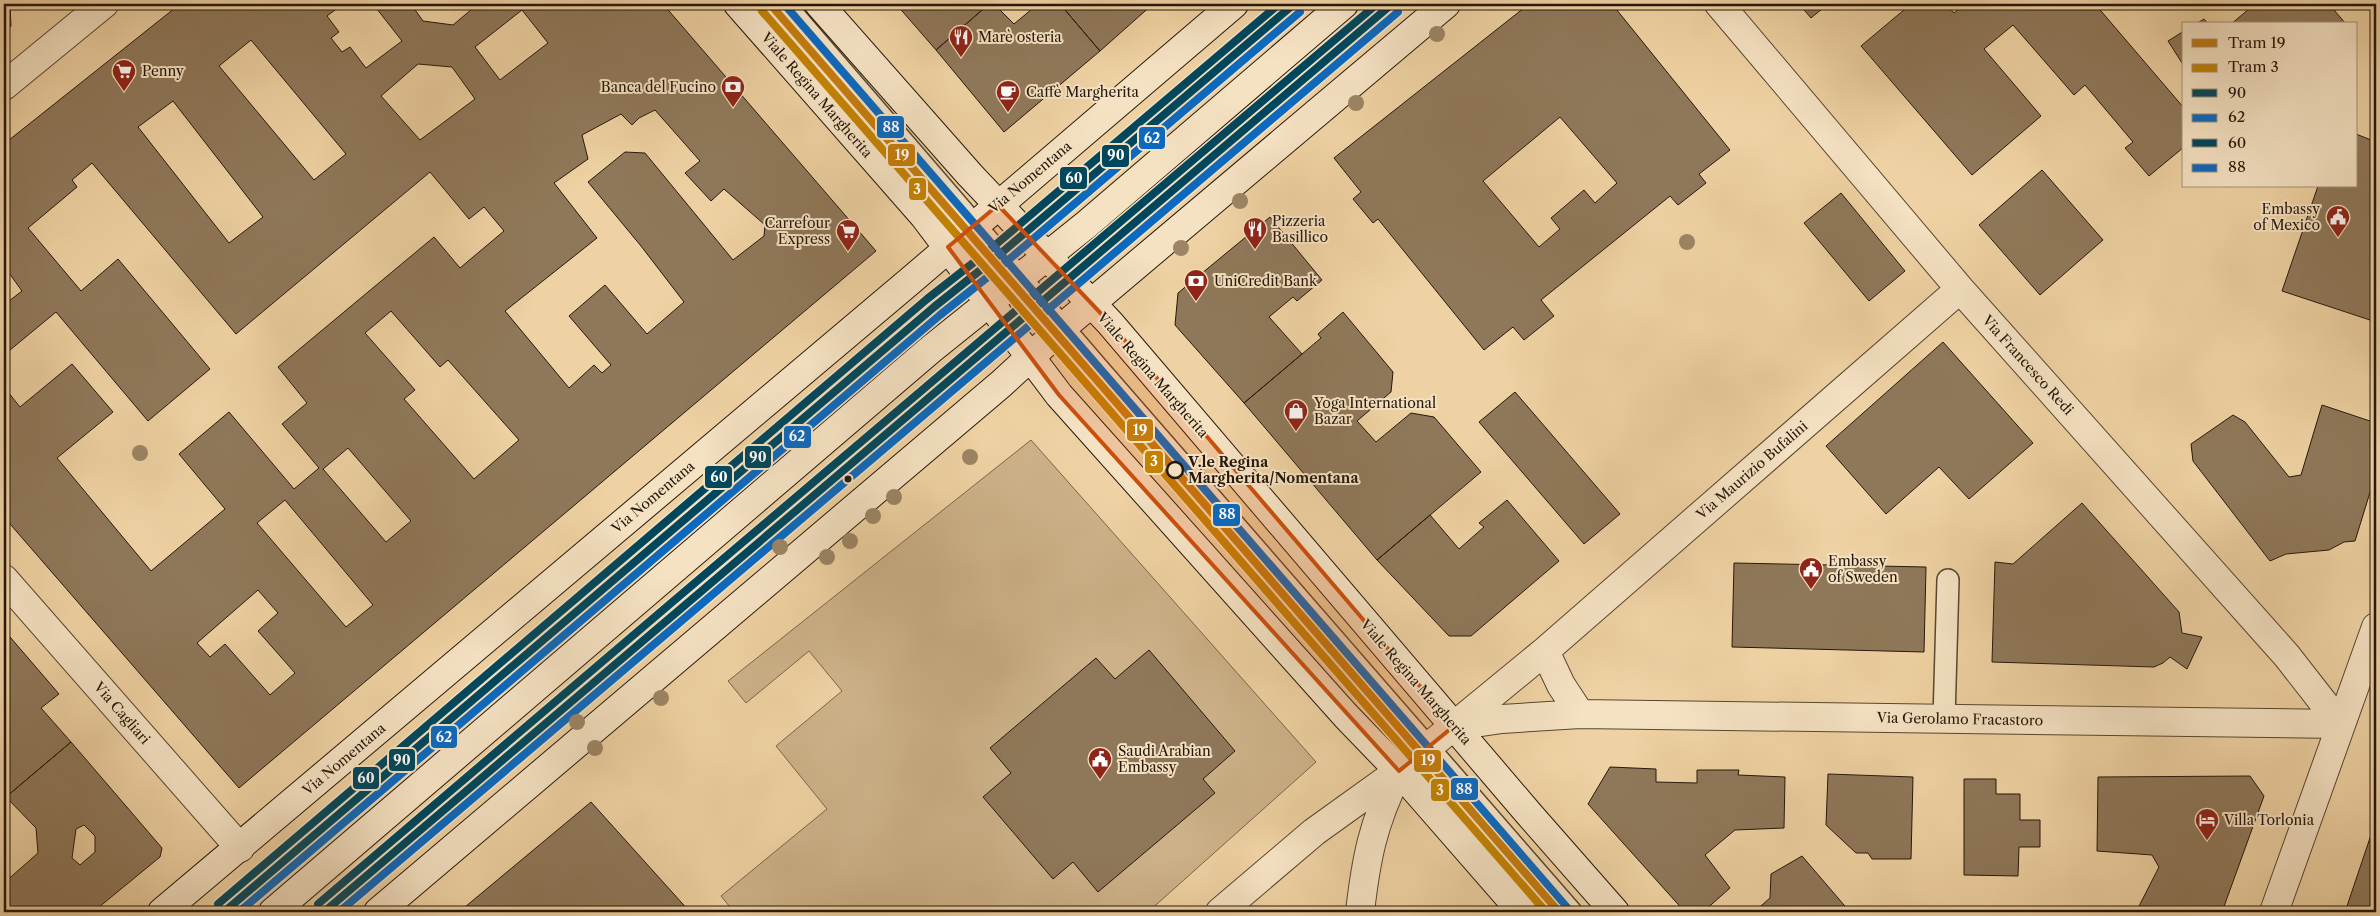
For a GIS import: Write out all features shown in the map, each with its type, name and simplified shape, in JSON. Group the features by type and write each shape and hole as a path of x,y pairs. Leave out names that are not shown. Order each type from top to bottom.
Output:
{"street":[{"path":"4,86 104,4"},
{"name":"Viale Regina Margherita","path":"738,4 948,247 1029,358 1079,417 1346,716 1399,772 1522,912"},
{"name":"Viale Regina Margherita","path":"819,4 998,206 1092,304 1615,912"},
{"name":"Via Nomentana","path":"162,912 998,206 1234,4"},
{"path":"272,912 765,490 988,302 1047,257 1344,4"},
{"path":"378,912 1063,327 1446,4"},
{"name":"Via Francesco Redi","path":"1718,4 1960,289 2287,656 2340,724"},
{"name":"Via Maurizio Bufalini","path":"1220,912 1308,838 1399,772 1545,651 1960,289"},
{"name":"Via Cagliari","path":"4,578 240,848"},
{"path":"2274,912 2376,627"},
{"path":"1545,651 1561,685 1580,714"},
{"name":"Via Gerolamo Fracastoro","path":"1454,726 1580,714 2340,724"},
{"path":"1360,912 1363,884 1375,824 1399,772"}],"lane":[{"path":"784,4 1571,912"},
{"path":"224,912 529,655 934,307 972,278 1294,4"},
{"path":"324,912 1066,278 1392,4"},
{"path":"1944,719 1948,580"}],"highlighted area":[{"path":"998,205 1110,323 1454,726 1399,771 1059,395 948,247"}],"shaded area":[{"path":"1031,440 1316,762 1148,912 734,912 721,896 827,809 776,746 842,691 809,651 746,703 728,681"}],"building":[{"path":"4,4 12,4 10,6 11,26 4,32"},
{"path":"180,4 343,4 327,16 339,32 331,38 342,52 350,47 366,68 402,41 373,4 411,4 423,21 453,25 478,4 663,4 876,251 239,788 4,517 4,387 20,407 72,364 113,412 57,458 151,571 225,509 179,454 229,412 294,489 319,468 282,424 307,403 278,367 434,237 460,268 504,231 484,207 469,219 430,172 236,334 92,163 72,180 77,187 28,228 81,291 118,259 210,369 148,421 56,312 4,355 4,305 22,291 4,266 4,144","holes":["522,10 548,43 500,80 475,47","251,40 346,154 314,180 219,66","418,64 452,67 475,99 420,140 381,96","173,101 263,217 229,243 138,127","655,110 700,161 685,173 711,201 724,189 765,225 764,236 733,260 645,153 625,152 588,182 684,302 647,334 605,285 569,316 611,365 602,373 594,365 569,388 505,311 597,238 554,183 588,159 582,135 621,114 632,125 639,118","391,311 440,367 448,360 519,440 474,479 404,399 415,390 365,333","348,448 411,521 386,542 323,469","285,500 373,605 346,627 257,523","258,590 278,613 258,631 295,673 270,695 225,644 210,657 197,643"]},
{"path":"896,4 989,4 936,50"},
{"path":"989,4 994,4 1014,24 1038,4 1060,4 1100,51 1004,132 936,50"},
{"path":"1060,4 1153,4 1100,51"},
{"path":"1529,4 1612,4 1730,150 1699,174 1706,183 1678,205 1670,196 1541,300 1554,316 1524,340 1513,327 1484,350 1378,219 1373,223 1353,199 1361,192 1334,158","holes":["1560,117 1617,183 1595,203 1584,190 1551,218 1560,229 1539,247 1483,181"]},
{"path":"1799,4 1828,4 1811,18"},
{"path":"1911,4 1946,4 1954,13 1965,4 2095,4 2182,106 2182,149 2149,176 2125,148 2133,142 2085,85 2074,95 2013,25 1984,49 2041,116 1972,175 1861,46"},
{"path":"2255,4 2329,4 2344,22 2233,22"},
{"path":"2182,32 2182,63 2168,41"},
{"name":"Embassy of Mexico","path":"2358,135 2376,142 2376,322 2282,291 2317,188 2358,188"},
{"path":"2042,170 2103,240 2040,295 1979,225"},
{"path":"1841,193 1905,271 1869,301 1804,223"},
{"path":"1270,217 1322,280 1297,301 1293,297 1269,317 1302,354 1244,403 1175,325 1178,293"},
{"path":"1343,312 1393,372 1391,392 1357,421 1376,442 1411,413 1434,417 1481,472 1377,560 1244,403 1321,338 1318,334"},
{"path":"1943,342 2033,443 1969,499 1939,467 1886,514 1826,446"},
{"path":"1515,392 1620,514 1584,544 1479,422"},
{"path":"2322,405 2376,423 2376,473 2355,541 2344,542 2329,550 2286,554 2270,561 2193,461 2191,444 2233,415 2245,422 2289,477 2301,475"},
{"path":"1507,500 1559,561 1471,636 1449,636 1377,560 1430,515 1459,549 1484,527 1479,523"},
{"path":"2082,503 2179,612 2182,633 2202,637 2187,669 2170,657 2154,667 1992,662 1995,562 2013,564"},
{"path":"1734,563 1926,567 1924,652 1732,647"},
{"path":"4,630 59,694 41,708 71,742 6,797 4,794"},
{"path":"1149,650 1235,751 1203,779 1215,793 1098,892 1073,862 1053,879 983,797 1011,773 990,748 1096,658 1115,679"},
{"path":"71,742 162,848 160,857 93,912 4,912 4,883 38,853 36,828 6,797","holes":["84,825 95,836 95,852 80,865 72,858 76,829"]},
{"path":"1610,767 1656,769 1656,782 1697,783 1697,770 1739,770 1738,775 1785,777 1784,828 1735,830 1705,855 1730,888 1703,912 1685,912 1588,804"},
{"path":"1828,774 1913,777 1911,859 1872,859 1868,853 1856,853 1826,825"},
{"path":"2250,776 2264,796 2222,912 2136,912 2159,867 2152,855 2097,851 2098,777"},
{"path":"1964,779 1996,779 1996,794 2020,794 2020,820 2040,820 2040,847 2019,847 2018,876 1964,875"},
{"path":"591,802 690,912 459,912"},
{"path":"2373,829 2376,830 2376,912 2345,912"},
{"path":"1802,856 1850,912 1754,912 1770,898 1771,874"}],"tram line":[{"name":"19","path":"770,4 1559,912"},
{"name":"3","path":"762,11 1546,912"}],"transit line":[{"name":"88","path":"784,4 1571,912"},
{"name":"60","path":"218,904 927,299 987,252 1279,4"},
{"name":"90","path":"224,912 934,307 993,260 1294,4"},
{"name":"60","path":"318,904 1377,4"},
{"name":"90","path":"324,912 1392,4"},
{"name":"62","path":"239,912 940,315 999,268 1300,12"},
{"name":"62","path":"339,912 1398,12"}],"place":[{"name":"Marè osteria","path":"961,58"},
{"name":"Penny","path":"124,92"},
{"name":"Banca del Fucino","path":"733,108"},
{"name":"Caffè Margherita","path":"1008,113"},
{"name":"Embassy of Mexico","path":"2338,238"},
{"name":"Pizzeria Basillico","path":"1255,250"},
{"name":"Carrefour Express","path":"848,252"},
{"name":"UniCredit Bank","path":"1196,302"},
{"name":"Yoga International Bazar","path":"1296,432"},
{"name":"V.le Regina Margherita/Nomentana","path":"1175,470"},
{"name":"Embassy of Sweden","path":"1811,590"},
{"name":"Saudi Arabian Embassy","path":"1100,780"},
{"name":"Villa Torlonia","path":"2207,841"}]}
